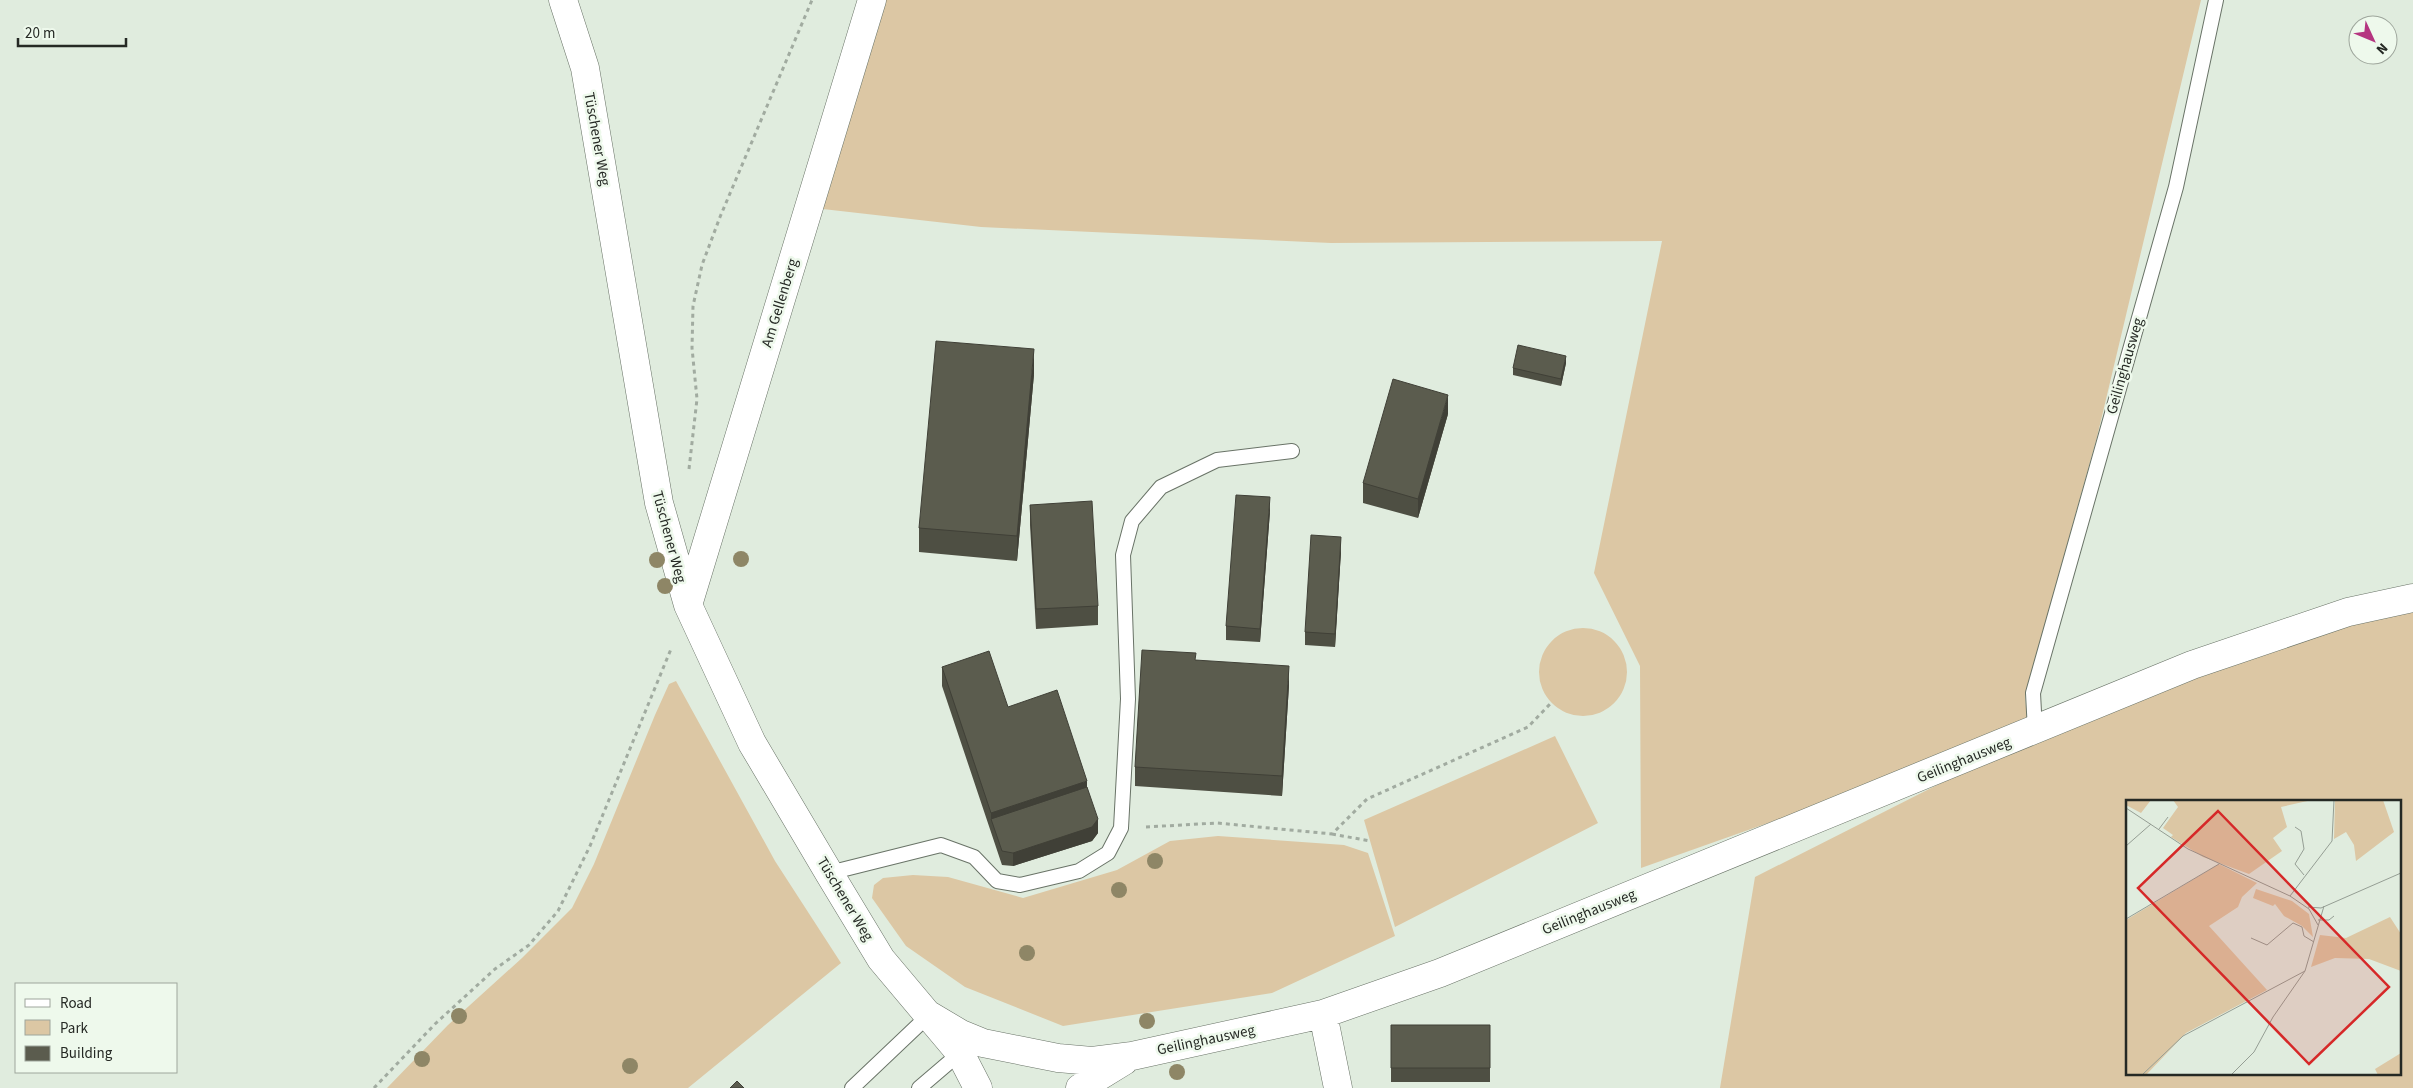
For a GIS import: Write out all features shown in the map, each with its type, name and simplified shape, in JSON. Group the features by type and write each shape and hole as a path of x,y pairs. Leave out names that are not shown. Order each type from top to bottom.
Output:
{"street":[{"name":"Tüschener Weg","path":"563,0 587,78 658,503 688,605 752,743 829,873 881,959 960,1053 978,1088"},
{"name":"Am Gellenberg","path":"688,605 872,0"},
{"name":"Geilinghausweg","path":"1058,1058 1092,1061 1132,1056 1323,1014 1440,973 2035,731 2192,665 2348,612 2413,598"},
{"path":"1323,1014 1338,1088"},
{"name":"Tüschener Weg","path":"929,1015 961,1034 983,1042 1058,1058"},
{"name":"Geilinghausweg","path":"1080,1088 1104,1071 1132,1056"}],"lane":[{"name":"Geilinghausweg","path":"2035,731 2032,693 2176,187 2216,0"},
{"path":"829,873 941,845 974,857 998,881 1020,885 1079,871 1108,853 1121,828 1128,699 1123,554 1132,521 1161,487 1217,460 1292,451"},
{"path":"852,1088 929,1015"},
{"path":"919,1088 960,1053"}],"path":[{"path":"689,472 688,457 697,400 692,348 693,306 702,265 720,217 812,0"},
{"path":"374,1088 435,1024 495,969 535,939 558,911 590,846 688,605"},
{"path":"1332,834 1367,799 1528,727 1552,703"},
{"path":"1121,828 1217,823 1332,834 1370,841"}],"green space":[{"path":"878,0 2201,0 2097,437 2025,696 2028,731 1641,868 1640,666 1594,573 1662,241 1331,243 981,227 814,208"},
{"path":"2413,603 2413,1088 1720,1088 1755,877 2038,734 2192,667"},
{"path":"1574,628 1592,628 1608,635 1620,647 1627,663 1627,681 1620,697 1608,709 1592,716 1574,716 1558,709 1546,697 1539,681 1539,663 1546,647 1558,635"},
{"path":"676,681 775,861 841,963 688,1088 387,1088 448,1025 522,958 572,908 594,864 669,684"},
{"path":"1555,736 1598,823 1395,927 1364,820"},
{"path":"1218,836 1344,845 1368,853 1395,936 1272,993 1063,1026 965,987 906,946 872,898 874,885 883,878 913,875 948,877 1023,898 1117,870 1170,841"}],"building":[{"path":"936,341 1034,349 1017,536 919,528"},
{"path":"1518,345 1566,356 1561,379 1513,368"},
{"path":"1393,379 1448,395 1418,499 1363,483"},
{"path":"1236,495 1270,497 1260,629 1226,626"},
{"path":"1092,501 1098,606 1036,609 1030,505"},
{"path":"1311,535 1341,537 1335,634 1305,632"},
{"path":"1142,650 1196,653 1195,660 1289,666 1282,776 1135,767"},
{"path":"989,651 1008,707 1057,690 1087,781 991,813 942,667"},
{"path":"1087,787 1098,819 1092,827 1013,853 1002,851 991,819"},
{"path":"1391,1025 1490,1025 1490,1068 1391,1068"},
{"path":"737,1081 744,1088 730,1088"}]}
